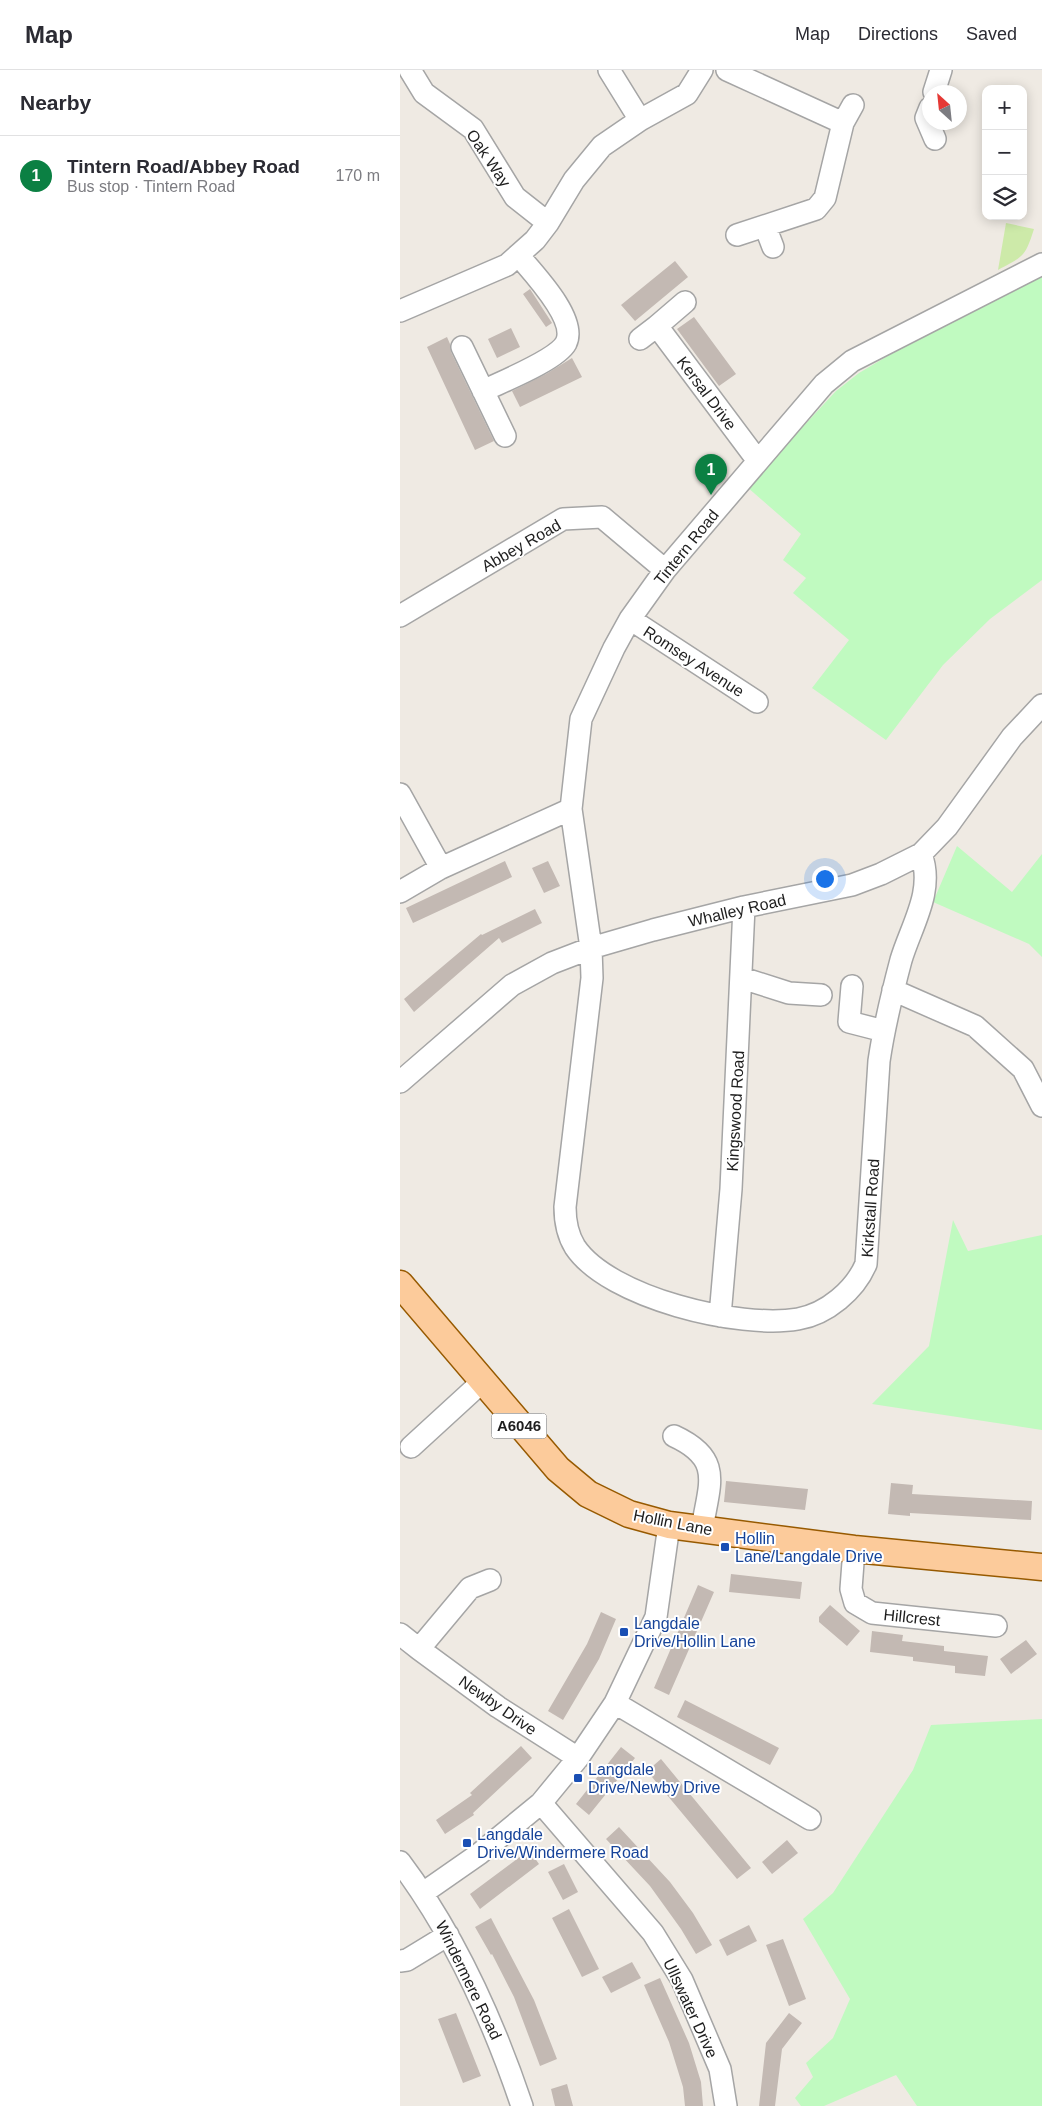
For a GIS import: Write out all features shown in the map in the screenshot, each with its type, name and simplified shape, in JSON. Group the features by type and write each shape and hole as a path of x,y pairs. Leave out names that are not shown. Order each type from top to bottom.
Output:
{"main road":[{"name":"Hollin Lane","path":"400,1284 558,1469 588,1494 629,1514 669,1525 854,1549 1042,1568"}],"street":[{"name":"Oak Way","path":"410,70 424,93 472,129 515,197 548,223"},
{"path":"609,70 640,120"},
{"path":"400,311 507,265 536,240 574,180 602,146 640,120 686,94 702,70"},
{"path":"727,70 848,114 825,198 816,209 737,235"},
{"path":"936,85 941,70"},
{"path":"931,130 935,139"},
{"path":"765,226 773,247"},
{"path":"483,391 552,357 566,343 568,330 563,315 548,291 518,255"},
{"name":"Tintern Road","path":"591,948 571,809 581,719 614,648 630,619 665,570 824,384 852,361 1042,264"},
{"path":"640,339 685,302"},
{"name":"Kersal Drive","path":"657,326 758,461"},
{"path":"462,347 505,436"},
{"name":"Abbey Road","path":"400,616 563,519 602,517 665,570"},
{"name":"Romsey Avenue","path":"630,619 758,701"},
{"name":"Whalley Road","path":"400,1082 512,985 552,963 591,948 653,930 744,907 852,885 881,874 920,854 947,827 1012,737 1042,705"},
{"path":"400,794 442,868"},
{"path":"400,892 442,868 571,809"},
{"name":"Kirkstall Road","path":"591,948 592,993 565,1207 568,1234 575,1247 589,1263 628,1287 663,1302 720,1316 762,1320 800,1319 836,1301 861,1276 866,1264 879,1061 893,990 910,933 921,906 926,872 920,854"},
{"name":"Kingswood Road","path":"720,1316 731,1189 744,907"},
{"path":"742,978 789,993 821,995"},
{"path":"852,986 849,1022 884,1031"},
{"path":"893,990 975,1026 1023,1069 1042,1106"},
{"path":"411,1447 482,1382"},
{"path":"674,1436 695,1447 708,1462 710,1473 702,1529"},
{"path":"423,1893 479,1854 541,1803 578,1758 615,1703 656,1616 669,1525"},
{"name":"Hillcrest","path":"854,1549 851,1588 855,1603 872,1613 996,1626"},
{"path":"419,1649 470,1588 490,1580"},
{"name":"Newby Drive","path":"400,1634 498,1707 578,1758"},
{"path":"615,1703 810,1819"},
{"name":"Ullswater Drive","path":"541,1803 653,1933 682,1980 720,2069 726,2106"},
{"name":"Windermere Road","path":"400,1862 423,1893 448,1935 504,2053 522,2106"},
{"path":"400,1961 407,1960 448,1935"}],"green space":[{"path":"1006,223 1034,229 1026,251 1013,262 998,270"},
{"path":"1042,274 1042,580 990,619 943,665 886,740 812,688 849,640 793,593 806,578 783,560 801,534 747,487 836,391 859,373 923,335"},
{"path":"957,846 1012,892 1042,854 1042,957 1029,944 933,902"},
{"path":"953,1220 968,1251 1042,1235 1042,1430 872,1404 929,1346"},
{"path":"1042,1719 1042,2106 917,2106 896,2075 824,2106 801,2106 795,2098 813,2077 806,2063 833,2038 850,1999 803,1919 833,1893 913,1770 931,1725"}],"building":[{"path":"675,261 688,277 635,321 621,305"},
{"path":"530,289 552,323 546,327 523,294"},
{"path":"694,317 736,374 719,386 677,329"},
{"path":"511,328 520,347 497,358 488,339"},
{"path":"447,337 451,352 494,441 475,450 427,347"},
{"path":"572,358 582,377 520,407 512,391"},
{"path":"505,861 512,877 413,923 406,908"},
{"path":"548,861 560,886 544,893 532,868"},
{"path":"535,909 542,923 502,943 499,938 414,1012 404,999 481,934"},
{"path":"726,1481 808,1489 805,1510 724,1502"},
{"path":"891,1483 913,1485 912,1494 1032,1501 1031,1520 910,1513 910,1516 888,1514"},
{"path":"731,1574 802,1582 800,1599 729,1592"},
{"path":"698,1585 714,1592 669,1695 654,1688"},
{"path":"830,1605 860,1631 847,1646 819,1622 819,1617"},
{"path":"601,1612 616,1619 599,1659 563,1720 548,1711 587,1644"},
{"path":"872,1631 903,1635 902,1641 944,1646 944,1651 988,1656 985,1676 955,1673 955,1666 913,1661 913,1657 870,1652"},
{"path":"1026,1640 1037,1654 1011,1674 1000,1659"},
{"path":"685,1700 779,1748 770,1765 677,1717"},
{"path":"521,1746 532,1758 473,1813 474,1815 445,1834 436,1820 472,1795 470,1793"},
{"path":"621,1747 635,1758 589,1815 576,1804"},
{"path":"661,1759 751,1868 737,1879 647,1771"},
{"path":"619,1827 670,1882 693,1913 712,1945 696,1954 681,1929 650,1886 606,1839"},
{"path":"787,1840 798,1853 772,1874 762,1862"},
{"path":"529,1850 539,1864 480,1909 470,1894"},
{"path":"564,1864 578,1892 563,1900 548,1872"},
{"path":"569,1909 599,1969 582,1977 552,1918"},
{"path":"491,1918 534,2000 557,2059 540,2066 514,1997 492,1954 475,1927"},
{"path":"749,1925 757,1941 727,1956 719,1940"},
{"path":"783,1939 806,1999 789,2006 766,1945"},
{"path":"632,1962 641,1978 611,1993 602,1977"},
{"path":"660,1978 689,2043 701,2082 703,2106 685,2106 683,2087 669,2042 644,1985"},
{"path":"456,2013 481,2076 463,2083 438,2019"},
{"path":"789,2013 802,2023 782,2049 775,2106 759,2106 766,2043"},
{"path":"567,2084 573,2106 555,2106 551,2089"}],"place":[{"name":"Tintern Road/Abbey Road","path":"711,495"},
{"name":"Hollin Lane/Langdale Drive","path":"725,1547"},
{"name":"Langdale Drive/Hollin Lane","path":"624,1632"},
{"name":"Langdale Drive/Newby Drive","path":"578,1778"},
{"name":"Langdale Drive/Windermere Road","path":"467,1843"}]}
